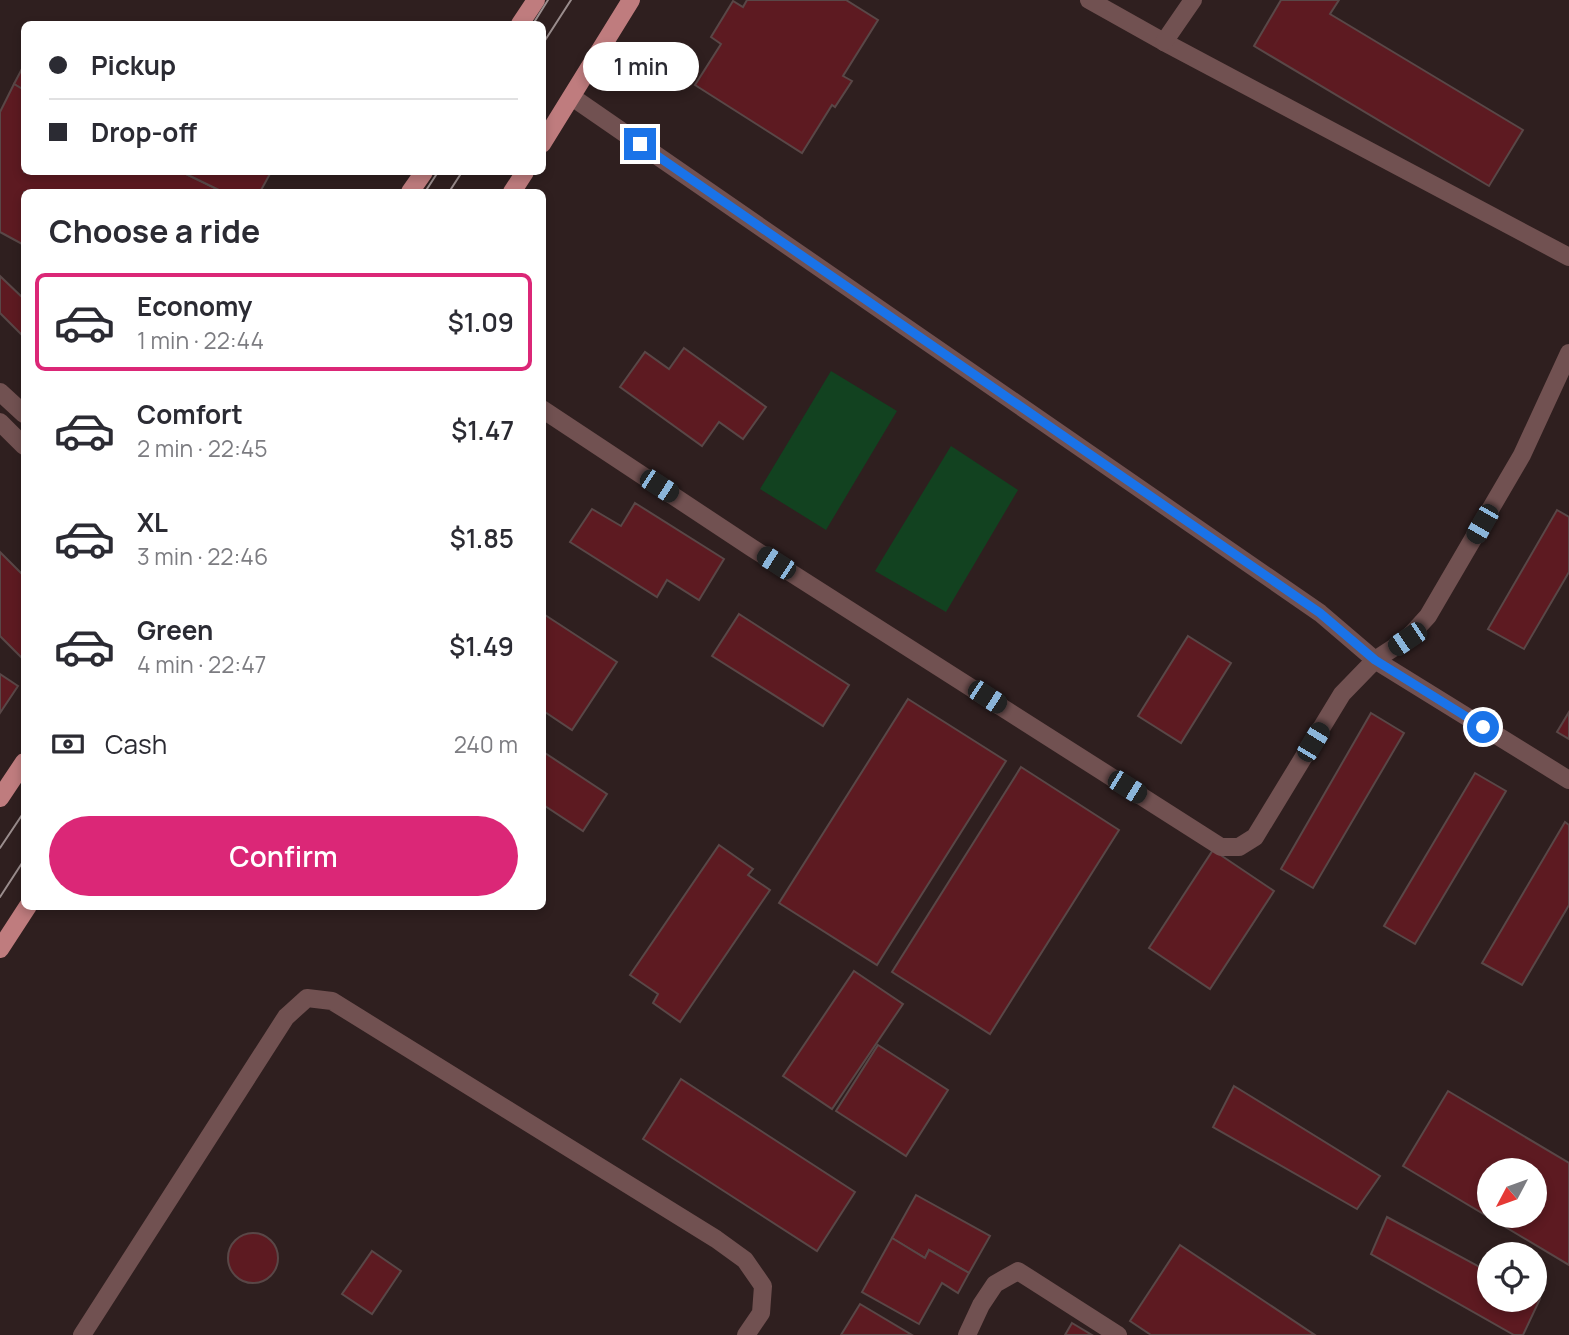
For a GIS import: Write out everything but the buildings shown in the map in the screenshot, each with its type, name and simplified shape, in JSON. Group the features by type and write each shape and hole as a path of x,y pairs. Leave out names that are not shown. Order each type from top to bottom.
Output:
{"main road":[{"path":"522,21 536,0"},
{"path":"546,138 631,0"},
{"path":"0,798 21,766"},
{"path":"0,949 25,910"}],"street":[{"path":"1089,0 1569,257"},
{"path":"1164,42 1193,0"},
{"path":"572,97 1320,613 1375,660 1569,780"},
{"path":"546,412 752,548 1221,847 1239,847 1255,837 1342,694 1375,660 1407,639 1428,616 1522,456 1569,353"},
{"path":"0,392 21,411"},
{"path":"0,422 21,443"},
{"path":"82,1335 286,1017 307,998 332,1001 716,1239 745,1260 763,1286 761,1313 746,1335"},
{"path":"967,1335 981,1305 995,1284 1018,1271 1118,1335"}],"green space":[{"path":"831,371 897,411 826,530 760,489"},
{"path":"951,446 1018,490 946,612 875,571"}],"tram line":[{"path":"535,21 548,0"},
{"path":"546,39 571,0"},
{"path":"427,189 436,175"},
{"path":"451,189 460,175"},
{"path":"0,848 21,816"},
{"path":"0,897 21,865"}],"route":[{"path":"640,144 1320,613 1375,660 1483,727"}]}
